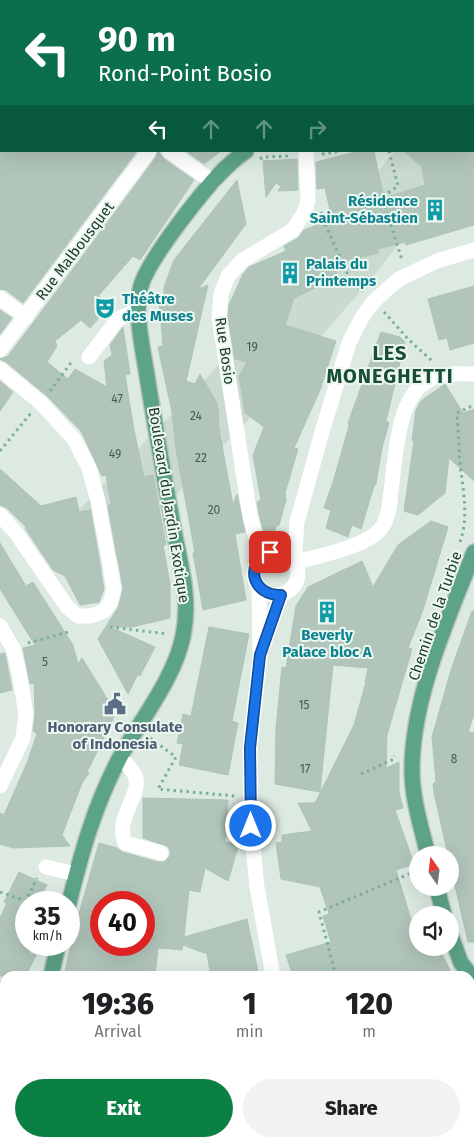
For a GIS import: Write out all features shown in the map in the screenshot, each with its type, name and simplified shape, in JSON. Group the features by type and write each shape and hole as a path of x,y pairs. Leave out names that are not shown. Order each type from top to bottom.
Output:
{"main road":[{"name":"Boulevard du Jardin Exotique","path":"72,891 91,820 103,790 120,756 168,677 179,653 187,604 142,344 139,310 143,278 170,238 213,182 230,163 250,156"},
{"path":"426,846 414,796 412,770 413,740 427,679 447,619 474,552"},
{"path":"52,971 56,956"},
{"path":"458,956 468,971"}],"street":[{"name":"Rue Malbousquet","path":"0,350 148,152"},
{"path":"169,152 213,182"},
{"name":"Rue Bosio","path":"261,558 250,516 219,316 221,294 228,276 243,260 293,230 304,213 308,201 307,153"},
{"path":"258,587 273,595 281,595 293,588 296,582 298,575 294,561 297,522 349,343 361,320 373,302 406,275 437,261 474,250"},
{"path":"0,298 26,317"},
{"path":"90,357 118,319 139,310"},
{"path":"0,369 48,410 74,439 89,468 98,501 114,588 110,603 104,611 91,616 78,616 68,608 16,532 0,515"},
{"path":"294,561 323,556 350,547 365,540 382,528 388,512 402,418 408,402 416,390 430,379 449,374 474,374"},
{"path":"280,552 297,522"},
{"path":"271,971 256,887 251,839 250,748 260,655 258,587 254,572 257,562 270,552 280,552 288,555 294,561"},
{"path":"260,655 281,595"},
{"path":"0,626 13,648 26,714 23,738 0,786"},
{"path":"120,756 135,774 137,784 123,822 122,835 125,843 161,853"},
{"path":"42,870 76,874"}],"path":[{"path":"389,152 398,186 382,197 406,275"},
{"path":"250,156 263,157 307,153"},
{"path":"325,224 348,274 367,296"},
{"path":"383,312 431,361 437,360"},
{"path":"58,379 64,373"},
{"name":"Chemin de la Turbie","path":"458,546 463,532 465,517 457,413 474,404"},
{"path":"0,451 32,412"},
{"path":"138,729 176,757 158,789 251,798"},
{"path":"361,774 394,759 396,752"},
{"path":"0,892 26,901 42,870"},
{"path":"335,971 319,912 409,874"}],"shaded area":[{"path":"393,152 471,152 450,182 365,286 245,423 83,592 39,551 204,381 320,246"}],"building":[{"path":"0,152 136,152 23,303 6,290 0,289"},
{"path":"159,152 164,159 194,180 140,260 133,256 98,296 111,304 90,328 81,320 55,341 57,346 47,362 68,379 75,369 107,387 104,361 112,355 110,345 123,327 130,374 125,375 134,430 144,477 153,475 166,545 163,545 170,584 170,618 132,627 110,627 155,647 128,694 98,639 119,606 123,588 108,505 111,505 106,475 102,476 81,431 47,396 0,359 8,356"},
{"path":"187,152 220,152 204,164"},
{"path":"355,152 374,152 384,198 425,185 422,167 405,152 474,152 474,225 406,245 405,242 377,249 379,253 333,264 338,277 294,298 285,325 336,341 320,390 294,448 298,449 285,493 286,500 269,552 257,502 261,500 253,455 264,427 245,413 239,376 247,362 235,359 228,317 229,305 243,274 249,267 286,251 284,246 298,238 304,230 332,219 325,188 317,189 316,162"},
{"path":"297,159 298,190 278,191 281,186 276,183 266,197 263,161"},
{"path":"237,180 246,224 198,289 208,285 186,381 195,384 200,374 217,403 218,423 233,505 237,494 245,532 235,534 246,600 203,610 193,553 195,553 176,449 172,412 158,347 163,346 159,299 164,299 164,287 174,260"},
{"path":"474,286 474,343 450,350 447,338 439,340 428,299"},
{"path":"0,310 12,318 0,334"},
{"path":"381,332 400,337 405,342 386,421 389,423 382,448 376,484 361,529 352,525 348,537 326,528 331,510 324,508 349,426 348,423"},
{"path":"0,381 13,392 0,411"},
{"path":"445,384 463,413 474,409 474,481 449,458 445,493 418,515 404,511 414,441 412,440 416,410 421,401"},
{"path":"0,469 41,506 76,497 79,512 90,510 104,589 99,602 80,605 65,576 53,570 26,527 7,508 0,505"},
{"path":"431,521 448,527 423,610 408,648 412,649 387,735 386,768 399,762 399,793 403,808 395,810 409,850 409,866 396,870 409,913 409,956 443,956 450,971 291,971 286,955 331,942 323,916 329,914 320,887 281,879 276,843 282,842 282,835 312,831 298,803 315,803 354,725 368,668 333,665 320,792 275,784 276,728 282,667 286,668 296,606 308,587 362,561 373,587 398,545"},
{"path":"0,543 26,586 33,582 73,645 78,664 82,658 116,713 87,772 89,773 82,783 62,835 70,846 13,848 0,844 0,813 4,815 27,763 37,734 33,731 35,715 34,683 30,684 23,648 35,645 0,589"},
{"path":"472,611 474,611 474,714 468,733 474,732 474,942 468,942 457,896 459,896 459,846 446,846 433,784 436,781 432,737 451,670"},
{"path":"209,627 249,634 232,721 238,723 228,775 179,765 183,744 177,743 183,714 191,716"},
{"path":"5,653 12,690 0,693 0,654"},
{"path":"143,798 228,800 225,842 239,844 228,881 205,868 200,892 189,890 184,937 247,919 258,971 210,971 207,954 183,945 182,950 158,948 156,971 65,971 68,956 80,956 80,910 99,843 117,848 122,852 158,862 164,862 170,856 170,850 167,846 143,838"},
{"path":"19,872 47,885 44,891 15,891 15,956 36,956 28,971 0,971 0,918 7,903 4,902"}],"place":[{"name":"Résidence Saint-Sébastien","path":"435,210"},
{"name":"Palais du Printemps","path":"290,273"},
{"name":"Théâtre des Muses","path":"105,308"},
{"name":"Beverly Palace bloc A","path":"327,612"},
{"name":"Honorary Consulate of Indonesia","path":"115,704"}],"district":[{"name":"LES MONEGHETTI","path":"390,364"}],"route":[{"path":"251,826 250,748 260,655 281,595 273,595 258,587 254,572 257,562 270,552"}]}
